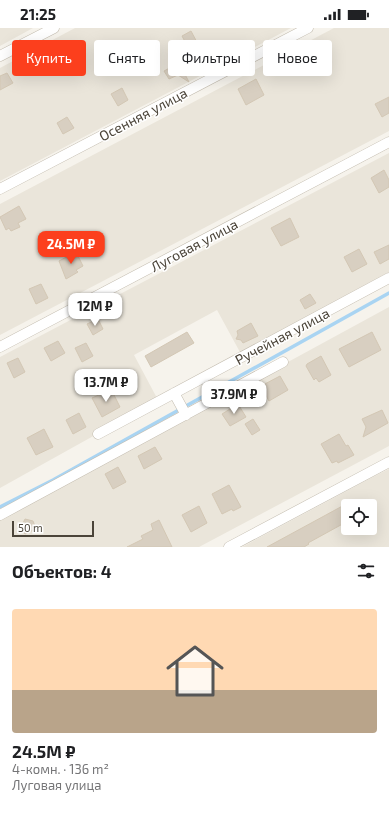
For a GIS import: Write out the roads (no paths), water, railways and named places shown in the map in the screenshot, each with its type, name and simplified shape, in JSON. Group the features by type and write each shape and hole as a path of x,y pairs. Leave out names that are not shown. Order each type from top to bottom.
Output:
{"street":[{"path":"0,56 54,28"},
{"name":"Осенняя улица","path":"0,189 308,28"},
{"name":"Луговая улица","path":"0,347 389,142"},
{"name":"Ручейная улица","path":"98,434 389,278"},
{"name":"Ручейная улица","path":"0,515 284,362"},
{"path":"174,393 186,415"},
{"path":"229,547 389,462"}],"waterway":[{"path":"0,507 53,480 389,293"}]}
